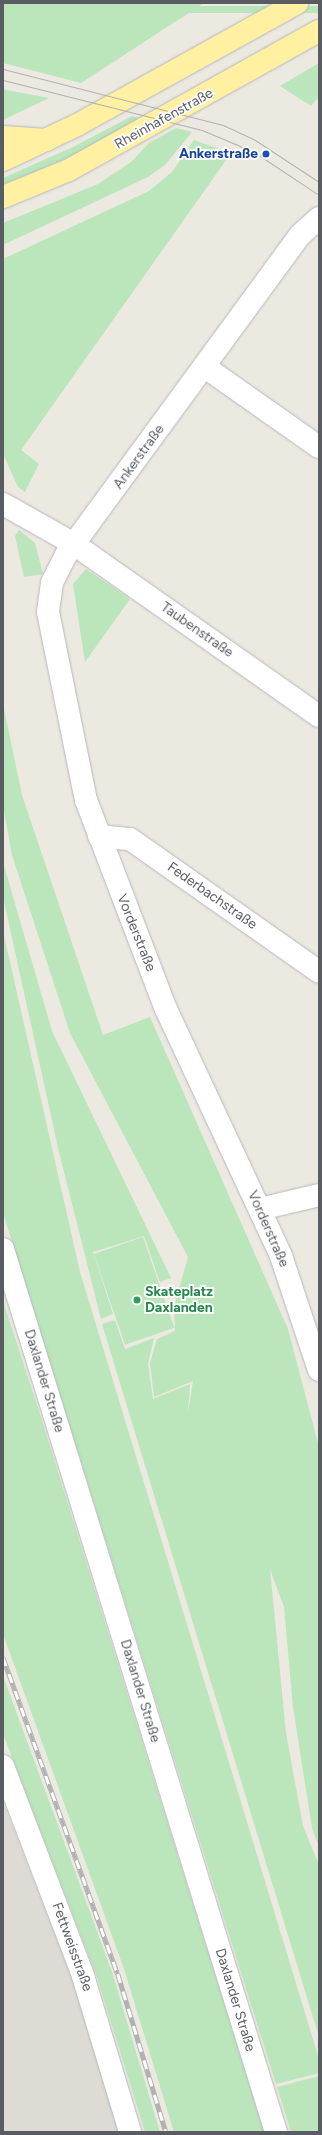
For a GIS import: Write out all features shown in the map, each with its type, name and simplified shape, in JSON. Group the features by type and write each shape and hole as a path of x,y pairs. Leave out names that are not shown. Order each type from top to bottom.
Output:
{"main road":[{"path":"3,160 47,140 297,3"},
{"name":"Rheinhafenstraße","path":"3,197 89,160 319,31"},
{"path":"3,137 47,140"}],"street":[{"name":"Ankerstraße","path":"74,544 205,367 300,235 319,218"},
{"path":"205,367 319,447"},
{"path":"7,509 74,544"},
{"name":"Taubenstraße","path":"74,544 319,716"},
{"name":"Vorderstraße","path":"74,544 52,583 48,612 86,800 166,1009 260,1209 299,1304 319,1370"},
{"name":"Federbachstraße","path":"99,836 130,839 319,972"},
{"path":"260,1209 319,1196"},
{"name":"Daxlander Straße","path":"3,1249 276,2132"},
{"name":"Fettweisstraße","path":"3,1766 83,1976 130,2132"}],"shaded area":[{"path":"3,1802 73,1981 119,2132 3,2132"}],"green space":[{"path":"3,3 204,3 81,83 3,63"},
{"path":"130,6 319,6 319,13 130,13"},
{"path":"319,63 319,97 311,106 280,86"},
{"path":"3,89 7,90 49,98 3,120"},
{"path":"132,116 141,119 63,160 3,185 3,178 73,147"},
{"path":"176,128 192,132 165,165 148,177 3,245 3,223 98,184 131,162 149,143"},
{"path":"194,140 222,150 229,156 21,450 39,464 25,492 18,487 3,454 3,259 149,191 172,172"},
{"path":"19,530 35,543 43,574 24,577 15,536"},
{"path":"86,569 130,599 85,662 73,584"},
{"path":"3,704 22,795 103,1035 150,1017 288,1329 319,1447 319,1847 312,1828 293,1707 284,1607 270,1569 286,1733 303,1826 319,1865 319,2037 102,1324 115,1320 125,1349 154,1338 148,1364 153,1399 190,1384 188,1413 193,1381 154,1397 150,1363 157,1339 175,1331 174,1307 188,1257 70,1033 12,855 3,806"},
{"path":"3,862 52,1031 171,1278 160,1282 144,1236 93,1252 113,1314 101,1319 59,1152 3,897"},
{"path":"3,931 80,1272 319,2059 319,2073 276,2084 3,1213"},
{"name":"Skateplatz Daxlanden","path":"143,1237 174,1328 125,1345 94,1254"},
{"path":"3,1301 38,1408 264,2132 174,2132 124,1969 3,1634"},
{"path":"3,1676 112,1972 160,2132 145,2132 97,1977 3,1734"},
{"path":"319,2076 319,2132 291,2132 277,2087"}],"tram line":[{"path":"3,69 223,125 255,140 319,182"},
{"path":"3,80 202,130 254,152 319,195"}],"railway":[{"path":"3,1657 118,1974 166,2132"}],"place":[{"name":"Ankerstraße","path":"266,154"},
{"name":"Skateplatz Daxlanden","path":"137,1300"}]}
